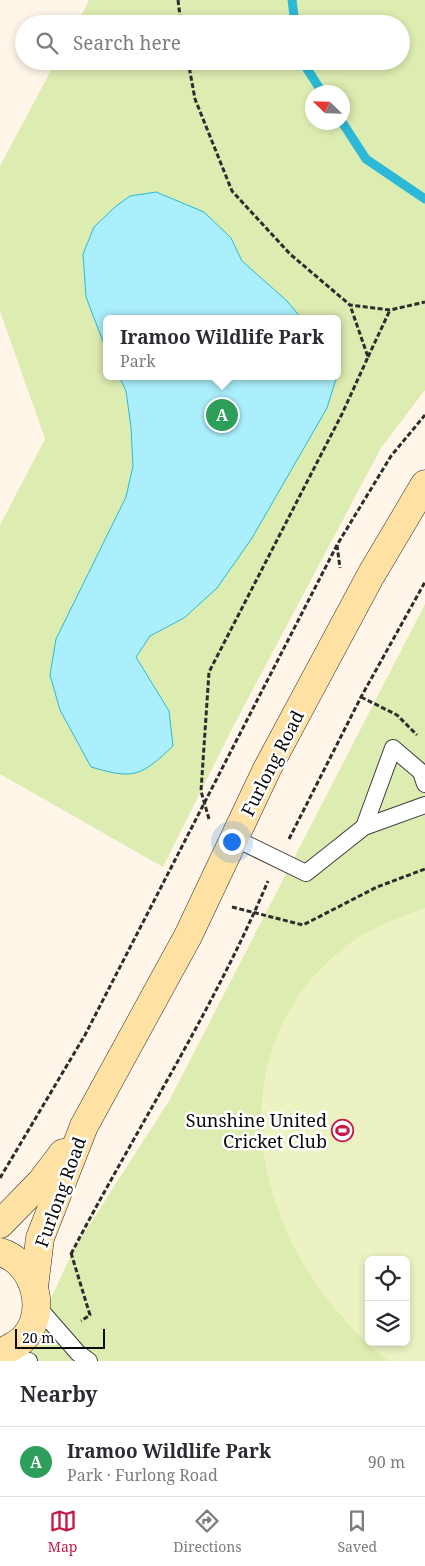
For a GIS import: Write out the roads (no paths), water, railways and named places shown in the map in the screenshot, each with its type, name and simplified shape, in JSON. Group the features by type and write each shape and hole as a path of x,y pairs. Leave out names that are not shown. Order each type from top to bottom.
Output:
{"main road":[{"name":"Furlong Road","path":"0,1355 23,1339 33,1323 40,1238 84,1126 188,936 267,769 338,636 425,484"},
{"name":"Furlong Road","path":"0,1224 41,1182 84,1126"},
{"path":"0,1252 18,1262 28,1274 35,1296"}],"lane":[{"path":"364,827 394,748 421,772 425,784"},
{"path":"234,838 306,873 364,827 425,805"},
{"path":"35,1296 78,1353 89,1361"},
{"path":"0,1355 29,1361"}],"water":[{"path":"156,192 204,212 231,238 242,261 287,301 299,315 103,315 103,342 86,297 83,254 94,227 130,196"},
{"path":"121,380 336,380 327,408 252,538 217,588 184,618 150,636 136,657 169,711 173,746 145,769 128,774 91,767 60,710 50,675 56,639 126,497 133,466 131,427 126,391"}],"waterway":[{"path":"292,0 294,15"},
{"path":"308,70 317,85"},
{"path":"347,130 366,159 425,199"}],"place":[{"name":"Iramoo Wildlife Park","path":"222,415"},
{"name":"Sunshine United Cricket Club","path":"343,1130"}]}
